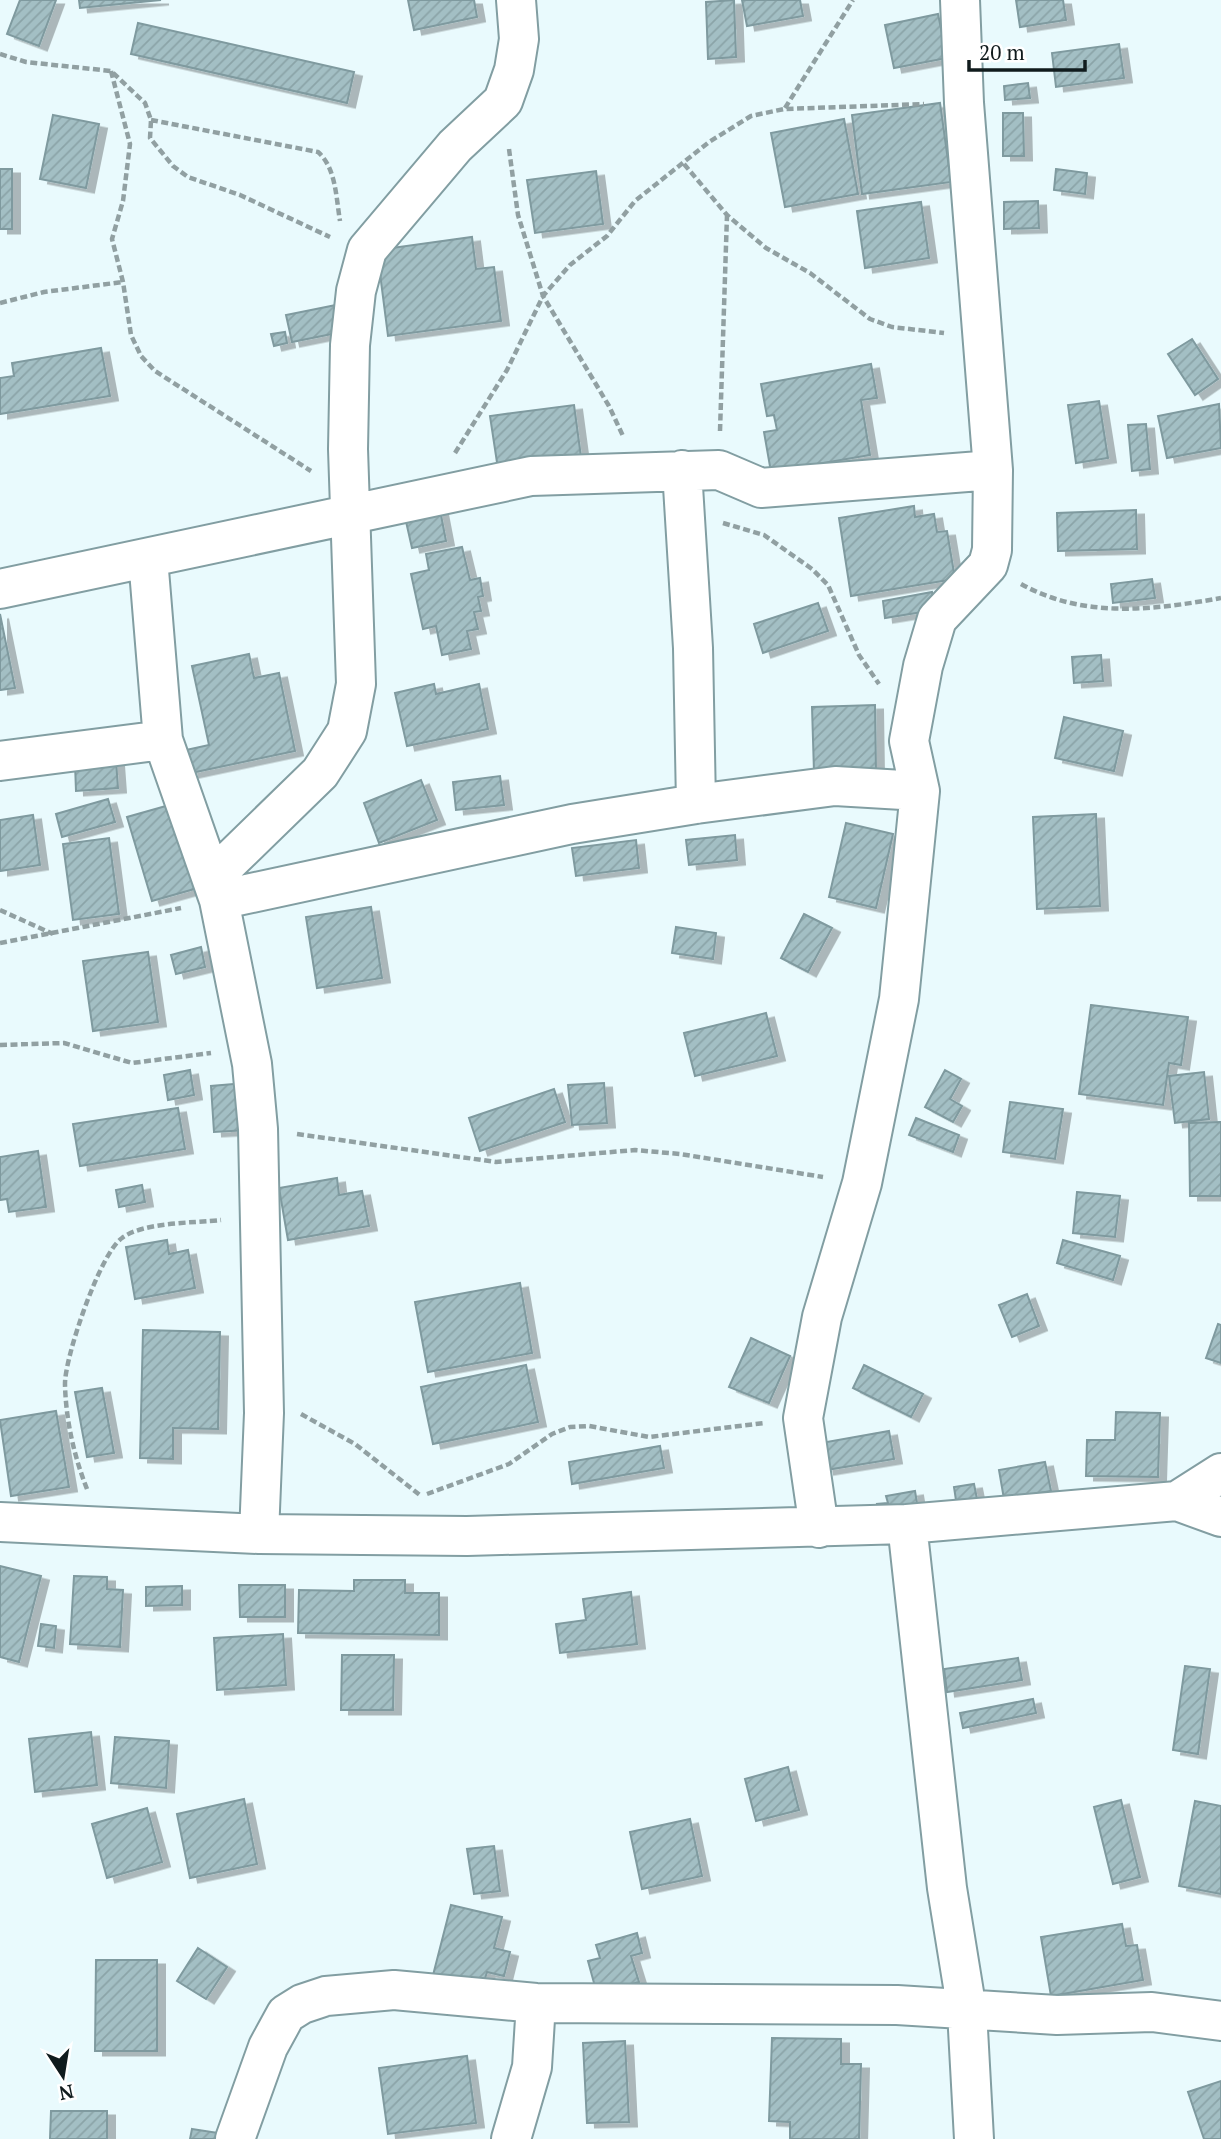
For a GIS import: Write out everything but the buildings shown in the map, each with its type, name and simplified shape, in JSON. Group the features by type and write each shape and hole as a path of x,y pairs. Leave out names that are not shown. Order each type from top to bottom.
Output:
{"street":[{"path":"216,888 320,774 347,731 356,684 349,505 350,345 356,291 367,250 455,146 503,101 514,70 519,39 516,0"},
{"path":"819,1528 803,1418 822,1317 862,1183 899,999 920,791 909,741 923,666 937,619 988,565 992,550 993,470 964,103 960,0"},
{"path":"0,589 148,558 349,505 531,476 640,471 695,481 761,488 993,470"},
{"path":"695,481 693,648 696,804"},
{"path":"148,558 163,740 216,888 252,1064 258,1129 263,1392 259,1534"},
{"path":"0,761 163,740"},
{"path":"216,888 572,824 800,788 835,786 920,791"},
{"path":"1177,1501 1221,1474"},
{"path":"14,1523 259,1534 467,1536 906,1524 1177,1501 1221,1517"},
{"path":"906,1524 947,1888 967,2011 974,2139"},
{"path":"235,2139 268,2047 286,2014 302,2004 326,1996 394,1990 536,2003 897,2005 1057,2015 1152,2012 1221,2021"},
{"path":"511,2139 532,2067 536,2003"}],"path":[{"path":"785,109 853,0"},
{"path":"0,54 26,62 111,71 145,103 151,120 150,138 173,166 188,177 240,195 340,241 347,253 356,291"},
{"path":"111,71 130,144 123,201 112,239 123,282 131,335 141,356 155,371 349,505"},
{"path":"503,101 518,215 543,296 609,405 640,471"},
{"path":"452,458 507,370 543,296 570,265 607,236 635,201 741,121 785,109 964,103"},
{"path":"151,120 318,152 326,159 331,172 342,233"},
{"path":"684,164 727,215 766,247 810,273 870,319 892,327 983,337"},
{"path":"727,215 695,481 730,526 764,535 811,569 828,585 859,655 909,741"},
{"path":"0,303 44,292 123,282"},
{"path":"988,565 1048,598 1078,606 1133,610 1221,598"},
{"path":"0,943 53,934 216,888"},
{"path":"0,910 53,934"},
{"path":"0,1045 64,1043 132,1063 219,1053 252,1064"},
{"path":"258,1129 496,1162 635,1150 680,1154 862,1183"},
{"path":"14,1523 88,1492 74,1456 65,1382 90,1290 112,1246 124,1236 146,1228 260,1216"},
{"path":"263,1392 355,1444 421,1496"},
{"path":"409,1501 509,1464 552,1434 570,1427 589,1426 649,1437 803,1418"}]}
